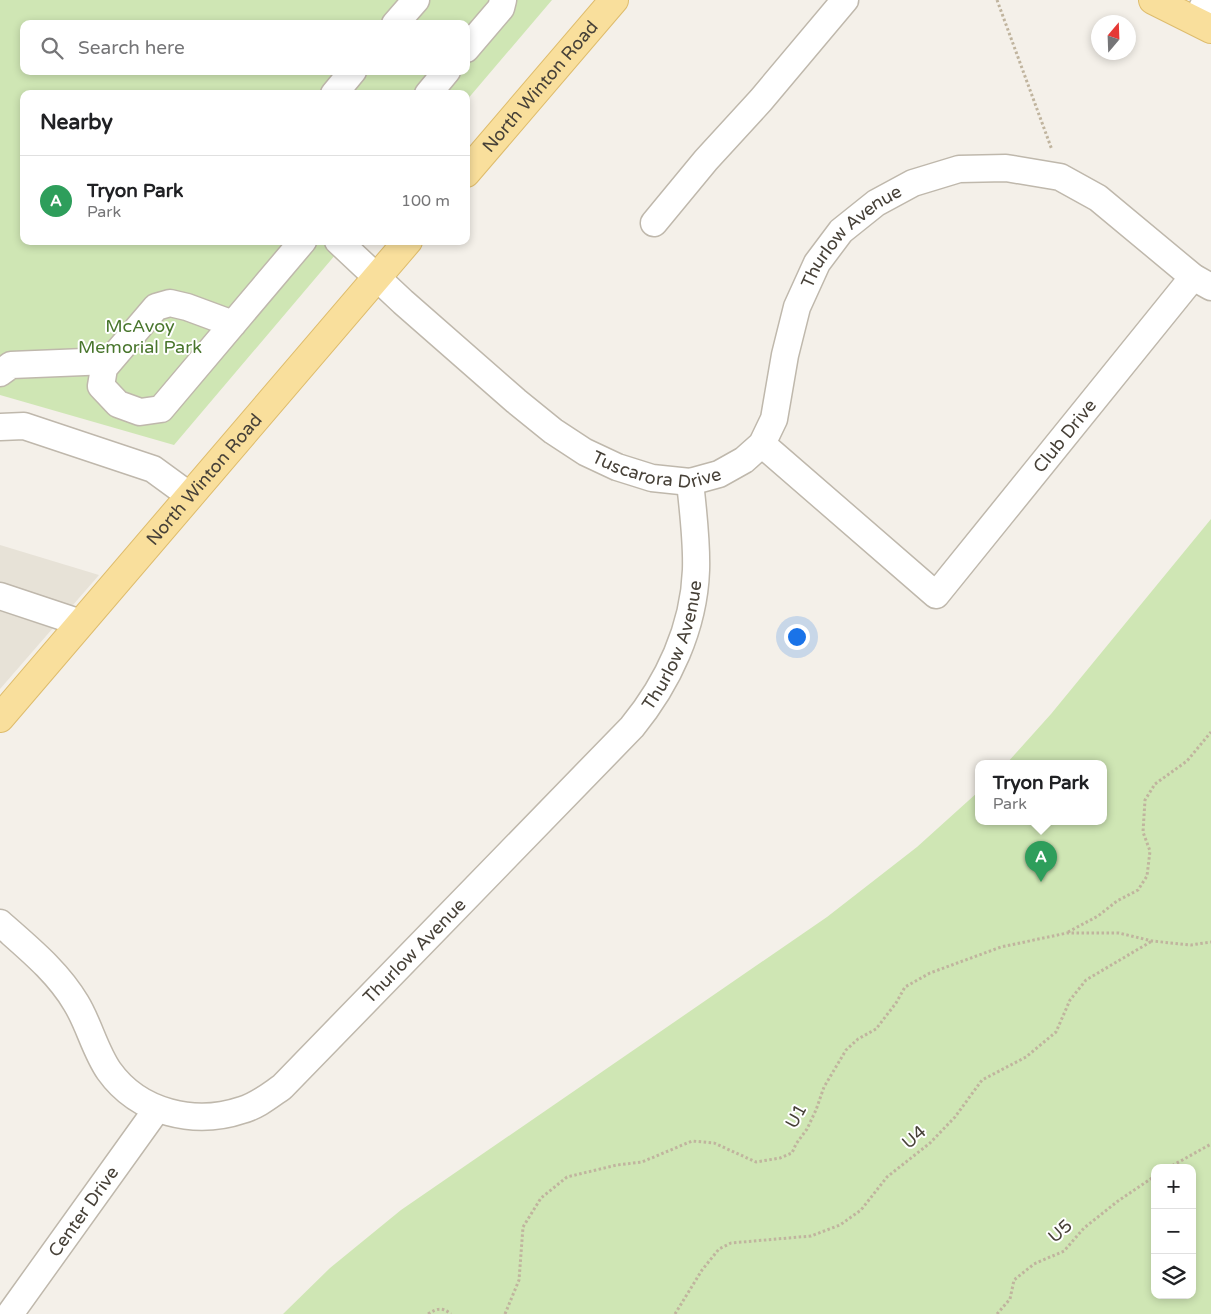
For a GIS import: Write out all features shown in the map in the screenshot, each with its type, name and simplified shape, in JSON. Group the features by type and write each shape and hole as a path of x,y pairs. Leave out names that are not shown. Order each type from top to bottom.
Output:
{"main road":[{"path":"1153,0 1204,17"},
{"name":"North Winton Road","path":"470,168 610,3"},
{"name":"North Winton Road","path":"0,718 405,245"}],"street":[{"path":"398,20 416,0"},
{"path":"470,44 501,8 504,0"},
{"path":"654,223 706,160 762,100 845,0"},
{"path":"337,90 350,75"},
{"path":"431,90 444,75"},
{"name":"Thurlow Avenue","path":"762,444 774,419 785,355 797,307 817,263 841,231 876,203 913,183 959,169 1006,168 1060,177 1098,198 1202,282"},
{"path":"233,324 187,307 170,303 156,307 109,360 104,368 101,386 118,404 140,412 161,409 233,324 300,245"},
{"name":"Tuscarora Drive","path":"342,245 376,278 516,401 553,431 585,452 617,467 652,478 690,482 719,474 744,460 762,444"},
{"name":"Club Drive","path":"762,444 936,596 1202,282"},
{"path":"0,373 11,364 109,360"},
{"path":"0,427 24,426 153,469 190,496"},
{"name":"Thurlow Avenue","path":"0,924 42,959 61,981 77,1003 108,1070 123,1088 139,1100 157,1109 176,1115 200,1117 222,1116 244,1110 264,1100 282,1087 632,727 648,706 667,677 681,642 691,607 696,570 695,530 690,482"},
{"path":"0,596 81,622"},
{"name":"Center Drive","path":"10,1314 157,1109"}],"path":[{"path":"997,0 1060,177"},
{"path":"1067,933 1098,916 1117,901 1138,890 1148,876 1150,851 1143,832 1145,800 1155,784 1187,761 1211,732"},
{"name":"U1","path":"505,1314 519,1280 523,1227 541,1198 567,1177 642,1162 692,1141 714,1143 756,1162 780,1158 792,1153 807,1129 824,1088 846,1050 858,1039 876,1029 896,1003 905,987 930,972 1001,947 1067,933 1119,933 1152,941"},
{"path":"1152,941 1191,945 1211,942"},
{"name":"U4","path":"675,1314 702,1270 718,1249 731,1243 811,1236 840,1225 861,1210 887,1177 930,1143 955,1117 982,1080 1026,1057 1056,1032 1070,1000 1086,980 1152,941"},
{"path":"1175,1164 1211,1144"},
{"name":"U5","path":"997,1314 1010,1299 1014,1280 1034,1264 1064,1250 1084,1228 1118,1201 1151,1179"},
{"path":"428,1314 436,1308 444,1309 451,1314"}],"shaded area":[{"path":"0,545 99,575 0,689"}],"green space":[{"name":"McAvoy Memorial Park","path":"0,0 552,0 470,96 470,90 20,90 20,245 344,245 174,445 0,395"},
{"path":"1211,519 1211,1314 283,1314 330,1268 401,1210 827,917 917,847 975,795 975,825 1107,825 1107,760 1010,760 1051,714"}],"place":[{"name":"Tryon Park","path":"1041,882"}]}
